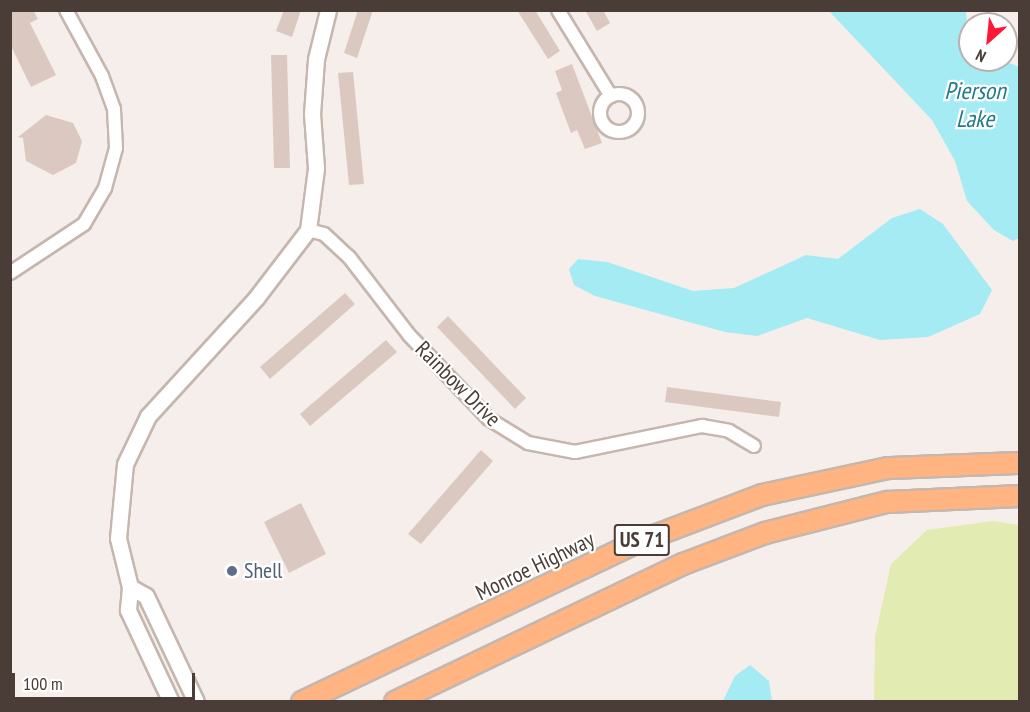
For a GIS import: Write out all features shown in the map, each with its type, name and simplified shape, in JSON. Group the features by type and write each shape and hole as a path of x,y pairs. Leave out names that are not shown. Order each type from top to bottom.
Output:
{"highway":[{"name":"Monroe Highway","path":"302,702 713,512 848,474 1013,463"},
{"name":"US 71","path":"395,702 683,564 765,532 887,502 1014,495"}],"street":[{"path":"10,273 84,224 105,188 116,148 114,109 102,76 66,10"},
{"path":"171,702 128,610 130,587 118,513 134,439 164,396 256,298 308,230 316,168 312,114 316,59 328,10"},
{"path":"558,10 611,96"},
{"name":"Rainbow Drive","path":"308,230 324,234 349,256 409,335 489,419 519,439 575,452 702,426 729,431 754,446"},
{"path":"130,587 146,596 196,702"}],"green space":[{"path":"993,521 1019,525 1019,701 874,701 875,637 891,564 927,530"}],"water":[{"name":"Pierson Lake","path":"829,11 966,11 958,12 958,72 1018,72 1019,67 1019,238 1013,241 994,230 967,201 955,161 932,120"},
{"path":"920,209 943,224 992,290 980,314 928,337 880,340 807,318 757,336 725,332 595,296 574,285 569,269 578,259 607,262 693,291 734,288 806,255 838,259 892,218"},
{"path":"750,665 769,681 772,701 723,701 735,676"}],"building":[{"path":"10,10 33,10 38,19 30,23 56,75 31,87 10,44"},
{"path":"284,10 301,10 292,37 276,31"},
{"path":"358,10 373,10 357,58 344,53"},
{"path":"517,10 535,10 560,51 548,59"},
{"path":"585,10 603,10 610,23 597,31"},
{"path":"271,55 287,55 290,168 274,168"},
{"path":"572,64 602,143 585,149 577,130 571,133 556,93 562,90 555,71"},
{"path":"353,72 364,184 349,185 338,73"},
{"path":"46,115 73,123 82,141 76,163 53,175 26,161 23,138 18,137"},
{"path":"345,293 355,304 270,379 260,367"},
{"path":"448,316 526,398 515,409 437,327"},
{"path":"386,340 397,352 310,426 300,414"},
{"path":"667,387 781,402 779,417 665,402"},
{"path":"481,450 493,461 421,544 408,534"},
{"path":"301,503 326,554 289,573 264,522"}],"place":[{"name":"Shell","path":"232,571"}]}
